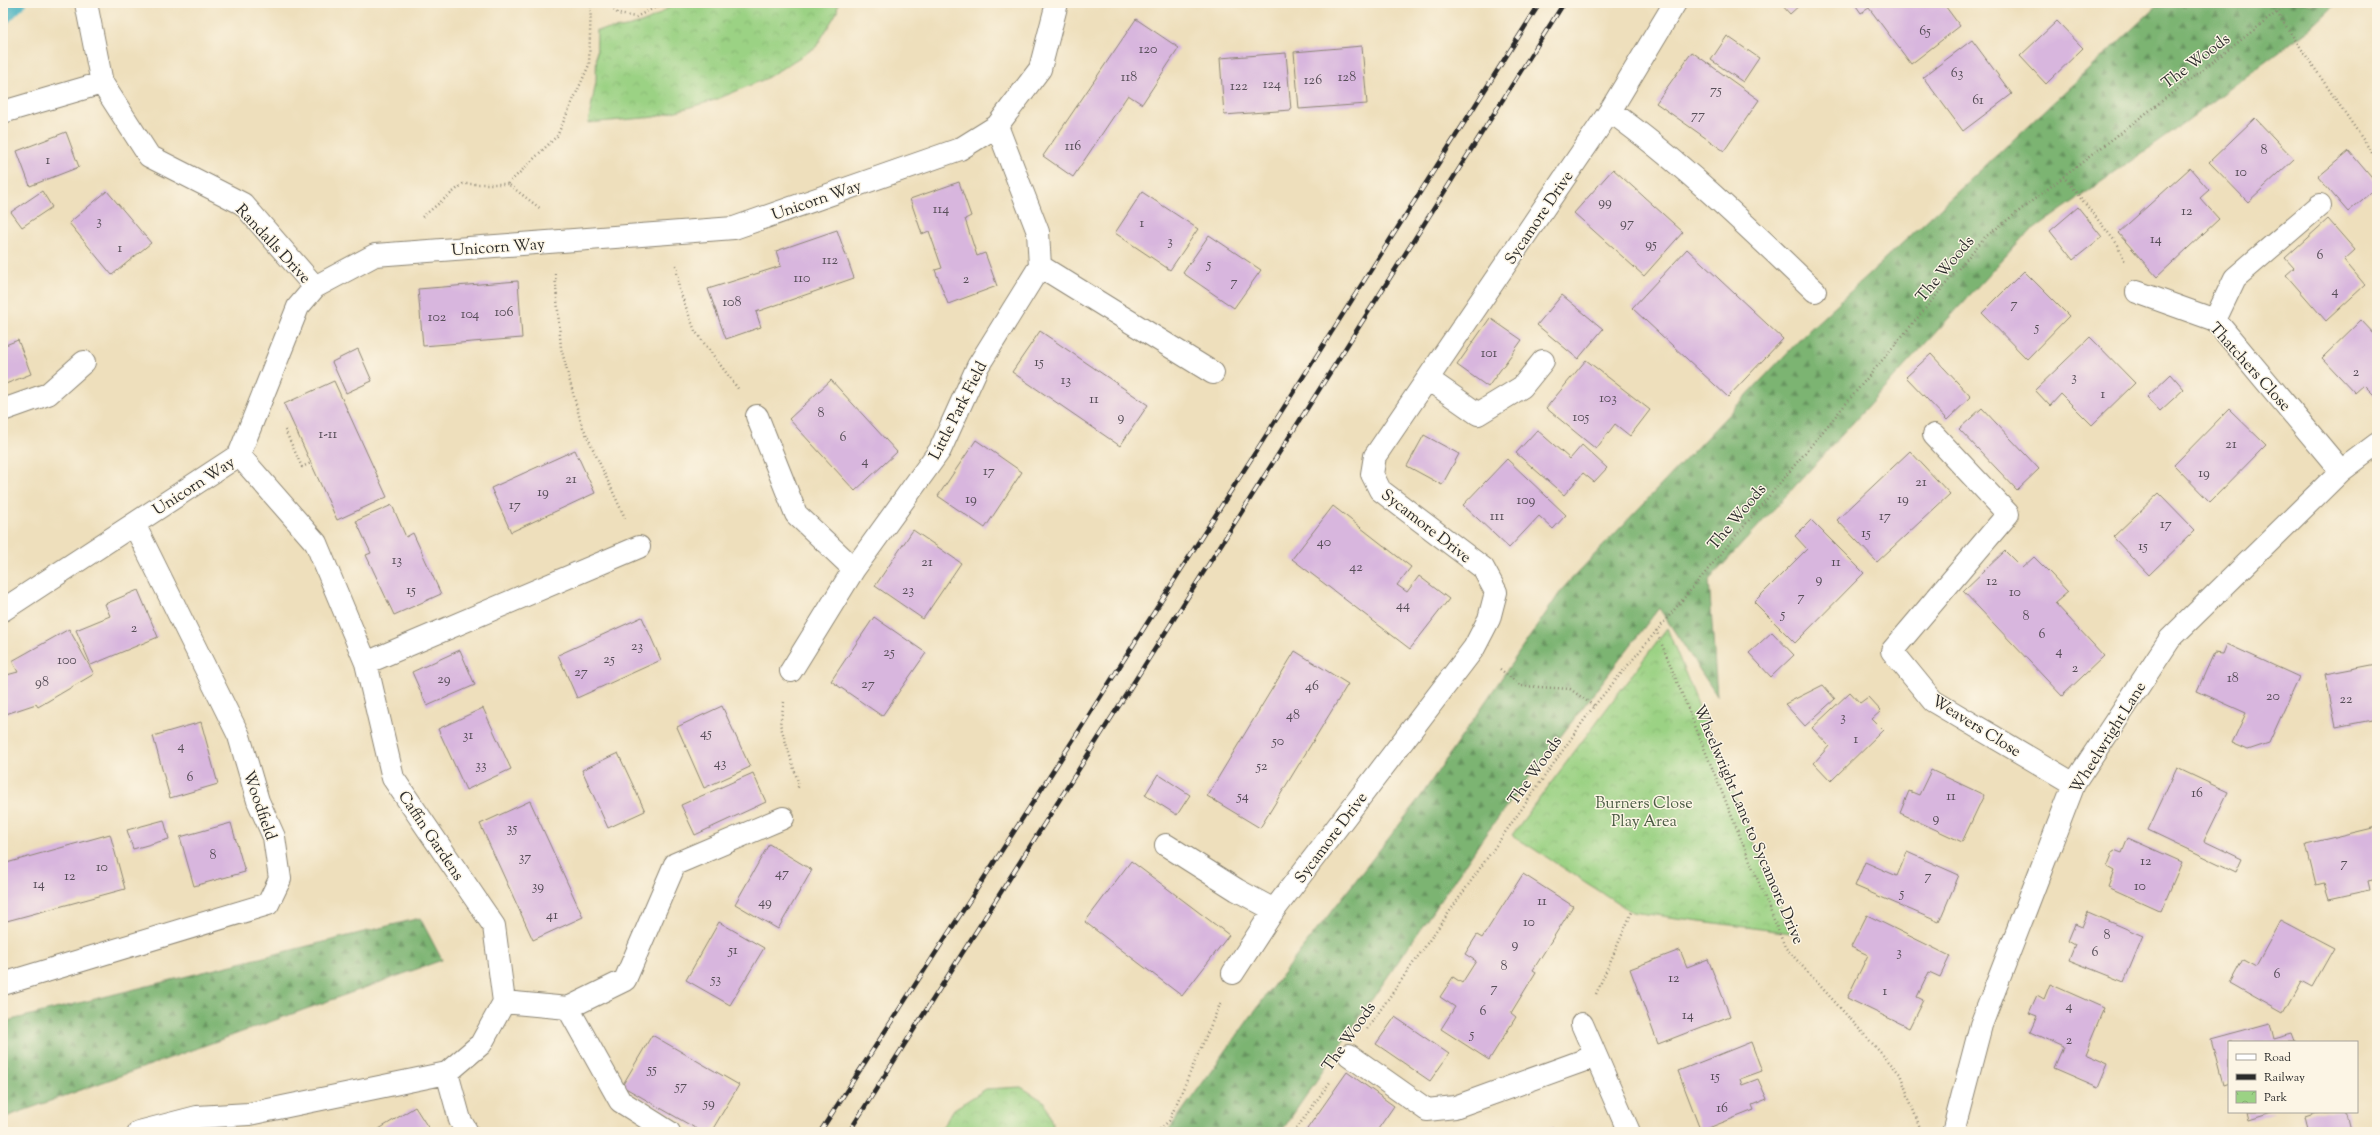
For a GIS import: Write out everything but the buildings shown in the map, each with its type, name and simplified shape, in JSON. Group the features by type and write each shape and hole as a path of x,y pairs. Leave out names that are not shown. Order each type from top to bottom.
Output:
{"street":[{"name":"Randalls Drive","path":"86,3 102,83 149,156 243,204 315,287"},
{"name":"Unicorn Way","path":"3,610 239,455 298,307 315,287 375,255 734,228 960,149 997,126 1040,69 1057,3"},
{"name":"Sycamore Drive","path":"1233,973 1274,910 1474,648 1489,619 1496,592 1483,568 1380,490 1372,474 1375,456 1610,111 1675,3"},
{"path":"3,112 102,83"},
{"path":"1610,111 1650,140 1717,198 1815,291"},
{"path":"997,126 1038,232 1040,266 1213,374"},
{"path":"2215,320 2235,278 2320,205"},
{"name":"Little Park Field","path":"791,671 854,569 940,450 978,366 1040,266"},
{"name":"Thatchers Close","path":"2137,292 2215,320 2341,472"},
{"path":"1428,379 1478,414 1522,387 1543,361"},
{"path":"3,410 48,394 84,362"},
{"path":"758,416 796,514 854,569"},
{"name":"Weavers Close","path":"1934,435 2008,514 1892,651 1933,701 2074,784"},
{"name":"Wheelwright Lane","path":"1954,1132 1981,1025 2074,784 2170,639 2341,472 2377,444"},
{"name":"Caffin Gardens","path":"239,455 316,543 366,663 393,778 494,926 504,1002"},
{"name":"Woodfield","path":"3,984 268,904 280,879 274,837 258,801 238,736 134,524"},
{"path":"366,663 639,547"},
{"path":"139,1132 197,1117 237,1124 249,1114 447,1073 480,1044 504,1002 568,1008 624,980 676,864 783,818"},
{"path":"1166,845 1238,890 1274,910"},
{"path":"568,1008 620,1101 670,1132"},
{"path":"1582,1024 1629,1132"},
{"path":"1348,1055 1427,1110 1455,1108 1596,1056"},
{"path":"447,1073 460,1120 467,1132"}],"path":[{"path":"508,184 557,136 589,65 591,3"},
{"path":"609,3 618,14 636,17 664,3"},
{"name":"The Woods","path":"1294,1132 1594,706 1984,238 2289,3"},
{"path":"2277,13 2377,160"},
{"path":"2063,176 2118,245 2137,292"},
{"path":"416,222 463,184 508,184 541,209 552,242 561,348 581,423 639,547"},
{"path":"672,232 679,289 695,331 758,416"},
{"name":"Wheelwright Lane to Sycamore Drive","path":"1656,630 1785,948 1900,1074 1921,1132"},
{"path":"1474,648 1521,686 1570,689 1594,706"},
{"path":"783,818 799,785 780,724 791,671"},
{"path":"1582,1024 1632,912"},
{"path":"1157,1132 1169,1121 1233,973"}],"green space":[{"path":"673,3 838,3 837,12 816,47 765,79 715,100 655,117 588,123 596,82 597,30 628,27 647,21 665,10"},
{"path":"2160,3 2337,3 2312,27 2172,132 2023,237 1709,580 1717,696 1659,608 1485,835 1281,1132 1167,1132 1270,990 1417,802 1563,588 1807,332"},
{"name":"Burners Close Play Area","path":"1667,628 1791,933 1632,912 1512,835"},
{"path":"420,918 442,960 3,1118 3,1022"},
{"path":"1021,1087 1045,1102 1055,1132 939,1132 954,1109 986,1089"}],"waterway":[{"path":"3,20 20,3"}],"railway":[{"path":"820,1132 1075,737 1540,3"},
{"path":"849,1132 1564,3"}]}
